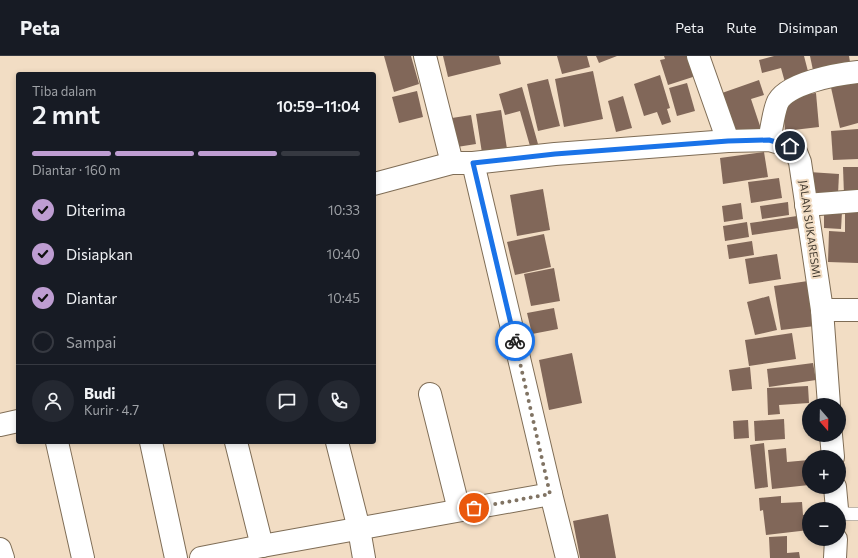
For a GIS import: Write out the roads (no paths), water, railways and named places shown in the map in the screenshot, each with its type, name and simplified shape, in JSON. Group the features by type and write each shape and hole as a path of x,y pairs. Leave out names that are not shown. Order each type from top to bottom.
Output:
{"street":[{"path":"426,56 452,163"},
{"path":"698,56 728,141"},
{"path":"769,140 777,103 786,92 798,86 848,73 858,72"},
{"name":"JALAN SUKARESMI","path":"376,183 452,163 473,163 555,154 728,141 769,140 790,146 796,152 800,162 822,310 828,398"},
{"path":"473,163 550,494 567,558"},
{"path":"806,204 858,201"},
{"path":"822,310 858,310"},
{"path":"430,394 459,510"},
{"path":"0,425 16,421"},
{"path":"57,444 83,558"},
{"path":"151,444 176,558"},
{"path":"236,444 262,546"},
{"path":"338,444 359,529 364,558"},
{"path":"201,558 550,494"},
{"path":"835,558 836,546"},
{"path":"0,549 2,558"}],"lane":[{"path":"846,514 858,514"}]}
